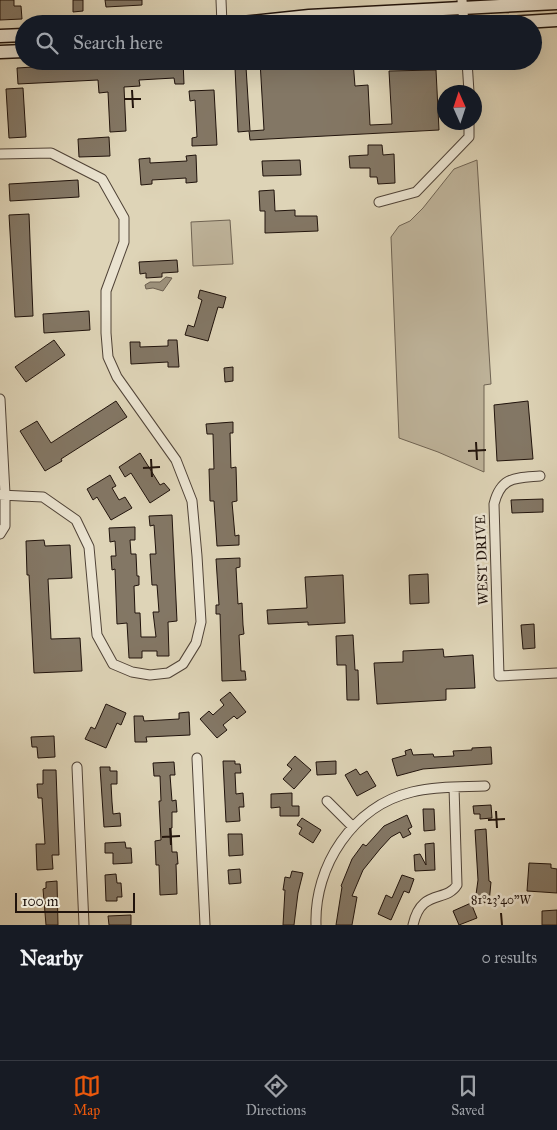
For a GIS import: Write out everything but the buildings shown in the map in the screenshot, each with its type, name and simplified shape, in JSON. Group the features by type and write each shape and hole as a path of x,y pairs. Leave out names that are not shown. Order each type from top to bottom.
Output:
{"main road":[{"path":"322,15 462,4 557,3"},
{"path":"542,21 557,20"},
{"path":"0,36 15,35"},
{"path":"0,52 15,51"}],"street":[{"path":"221,0 222,15"},
{"path":"467,70 468,85"},
{"path":"379,202 416,192 469,137 469,130"},
{"path":"0,154 51,153 102,179 124,218 124,242 106,291 108,357 117,377 176,460 192,501 201,622 196,643 183,664 168,673 150,675 132,672 113,664 97,635 89,547 76,520 43,497 3,494"},
{"path":"0,399 5,526 0,534"},
{"name":"WEST DRIVE","path":"540,476 518,478 506,482 497,491 494,504 499,676 557,673"},
{"path":"197,758 205,925"},
{"path":"77,767 84,925"},
{"path":"316,925 316,905 320,887 336,847 353,827 372,810 393,798 412,792 454,787 485,786"},
{"path":"413,925 420,907 430,899 449,893 457,885 454,787"},
{"path":"327,801 353,827"}],"shaded area":[{"path":"477,160 491,384 484,385 484,472 399,438 391,237 399,226 410,221 423,208 454,169"},
{"path":"230,220 233,264 193,266 191,222"},
{"path":"166,277 172,278 163,291 153,288 146,289 145,285 150,282 160,282"}]}
